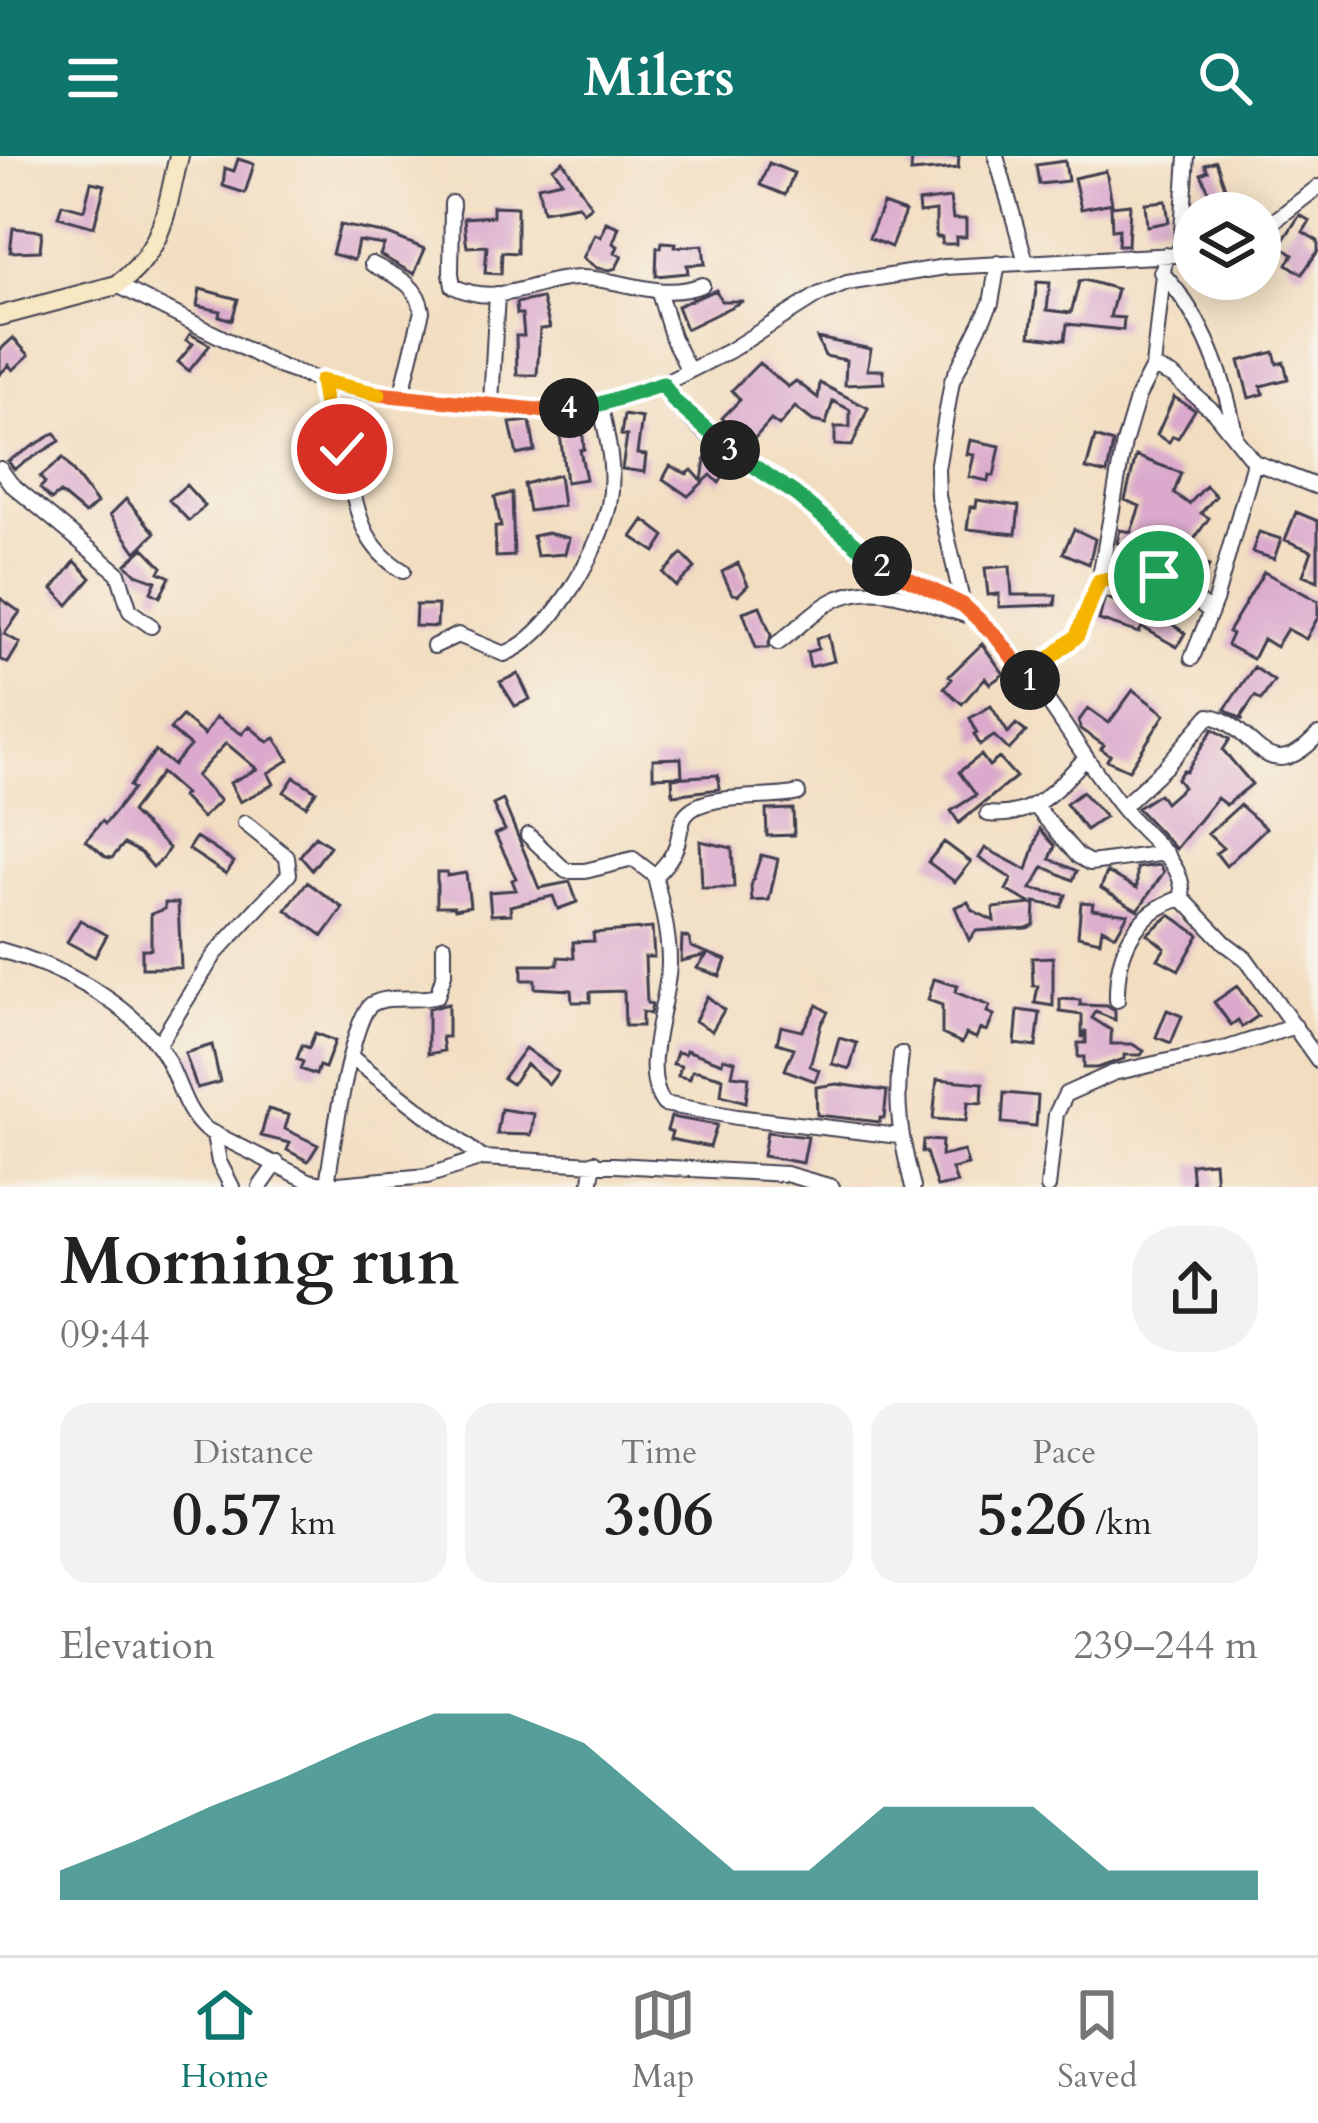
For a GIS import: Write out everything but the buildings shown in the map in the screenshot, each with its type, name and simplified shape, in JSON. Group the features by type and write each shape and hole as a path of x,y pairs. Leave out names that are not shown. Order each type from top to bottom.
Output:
{"street":[{"path":"0,316 117,285 138,265 162,226 173,198 179,156"},
{"path":"996,156 1026,262"},
{"path":"1032,682 1039,667 1077,636 1099,581 1124,443 1138,396 1153,367 1161,272 1183,230 1187,156"},
{"path":"1281,216 1318,187"},
{"path":"452,203 454,286 514,295 577,278 659,293 702,285"},
{"path":"117,285 280,367 321,381 360,392 547,411 600,404 663,384 847,283 998,263 1173,255"},
{"path":"963,605 942,515 937,469 952,381 991,303 998,263"},
{"path":"372,264 415,289 420,300 422,311 401,397"},
{"path":"1161,272 1186,298 1205,333 1235,436"},
{"path":"659,293 689,371"},
{"path":"491,403 497,294"},
{"path":"1153,367 1192,392 1254,462 1318,488"},
{"path":"321,381 350,492 367,535 381,558 403,572"},
{"path":"663,384 673,400 745,462 794,493 880,564 910,583 963,605 976,617 1032,682 1122,808 1166,853 1184,890 1182,898 1149,915 1123,947 1117,1000"},
{"path":"434,646 458,635 504,654 546,626 608,507 612,474 600,404"},
{"path":"1192,658 1211,612 1254,462"},
{"path":"0,469 11,484 118,573 130,610 151,626"},
{"path":"1099,581 1134,585 1168,577 1211,612"},
{"path":"778,643 839,597 871,590 892,591 976,617"},
{"path":"1122,808 1209,716 1220,718 1273,758 1289,758 1314,746"},
{"path":"988,814 1004,816 1035,806 1085,758"},
{"path":"655,876 676,849 689,809 713,800 798,793"},
{"path":"1035,806 1078,856 1090,863 1166,853"},
{"path":"158,1045 215,953 290,874 287,857 244,823"},
{"path":"528,835 566,871 633,859 655,876 669,960 656,1051 659,1100 737,1117 898,1136"},
{"path":"1182,898 1246,958 1318,1060"},
{"path":"327,1185 340,1097 359,1024 370,1005 437,996 443,946"},
{"path":"0,950 58,971 103,997 158,1045 193,1116 214,1135 278,1163 308,1184 428,1176 482,1158 786,1174 832,1187"},
{"path":"1048,1187 1056,1114 1066,1094 1113,1073 1228,1048 1295,1026"},
{"path":"901,1054 895,1093 898,1136 913,1187"},
{"path":"352,1058 482,1158"},
{"path":"214,1135 219,1162 232,1187"},
{"path":"590,1187 594,1162"},
{"path":"260,1187 278,1163"}],"route":[{"path":"342,449 321,381 360,392 547,411 600,404 663,384 673,400 745,462 794,493 867,555 910,583 963,605 995,635 1032,682 1039,667 1077,636 1099,581 1134,585 1159,576"}]}
